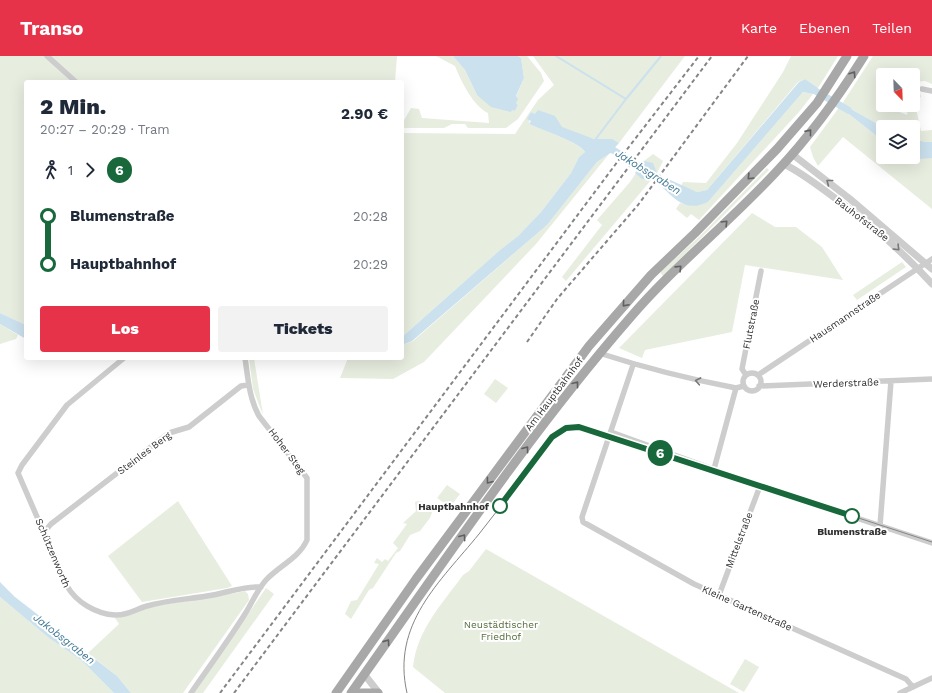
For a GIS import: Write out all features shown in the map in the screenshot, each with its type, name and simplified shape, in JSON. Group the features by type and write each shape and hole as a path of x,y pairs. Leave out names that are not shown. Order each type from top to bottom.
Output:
{"main road":[{"name":"Am Hauptbahnhof","path":"336,693 416,579 589,346 651,275 695,233 777,149 817,103 830,85 847,56"},
{"name":"Am Hauptbahnhof","path":"351,693 495,492 599,353 641,305 784,164 841,92 864,56"},
{"path":"777,149 792,154"},
{"path":"777,149 784,164"},
{"path":"651,275 661,285"},
{"path":"589,346 599,353"},
{"path":"356,664 364,674"},
{"path":"361,693 378,693"}],"street":[{"path":"46,56 74,80"},
{"path":"922,89 932,91"},
{"name":"Bauhofstraße","path":"792,154 929,261 932,269"},
{"name":"Bauhofstraße","path":"784,164 802,173 862,218 889,240 932,284"},
{"name":"Hausmannstraße","path":"758,375 929,261"},
{"name":"Flutstraße","path":"746,375 742,369 761,271"},
{"path":"599,353 633,365 677,377 736,388 744,386 743,380 746,375 753,373 758,375 760,380 759,386"},
{"name":"Schützenworth","path":"122,360 62,411 22,465 18,473 72,595 92,608 106,614 120,615 146,606 214,595 249,586 261,587"},
{"name":"Hoher Steg","path":"191,693 246,614 261,587 305,546 307,540 307,478 290,454 259,416 254,406 248,385 245,360"},
{"path":"633,365 610,432 760,486 932,543"},
{"name":"Werderstraße","path":"744,386 750,390 755,390 759,386 932,379"},
{"path":"880,526 891,381"},
{"name":"Steinles Berg","path":"44,532 51,524 169,433 189,427 241,386 248,385"},
{"path":"714,469 736,388"},
{"name":"Kleine Gartenstraße","path":"610,432 582,517 583,522 694,584 906,679 913,687"},
{"name":"Mittelstraße","path":"718,595 760,486"},
{"path":"364,674 378,693"},
{"path":"900,693 932,678"}],"green space":[{"path":"0,56 397,56 395,80 24,80 24,324 0,313"},
{"path":"436,56 453,56 465,70 477,95 515,111 518,105 516,103 516,97 524,78 521,58 518,56 527,56 541,73 544,81 518,119 506,128 468,128 465,124 452,124 444,128 404,128 404,120 411,108 419,109 422,118 489,123 488,113 477,105 464,86 455,66"},
{"path":"533,56 685,56 619,143 616,141 594,139 579,135 553,124 531,112 529,124 582,148 585,152 579,157 571,173 541,212 518,236 500,250 404,335 404,133 515,134 538,100 554,85"},
{"path":"791,56 838,56 818,88 805,79 798,82 707,190 697,192 681,186 683,182 706,183 737,143 783,72"},
{"path":"873,56 932,56 932,84 925,81 920,81 920,68 876,68 876,112 900,112 907,115 908,112 917,112 919,120 876,120 876,123 842,104"},
{"path":"803,92 813,94 799,112 699,220 691,214 687,218 676,209 680,203 694,205 708,202"},
{"path":"838,109 845,111 876,135 876,164 843,137 818,166 810,147"},
{"path":"920,126 921,131 932,130 932,142 920,141"},
{"path":"609,154 536,244 424,362 393,379 340,378 347,360 404,360 404,344 413,341 547,225 597,162"},
{"path":"653,154 663,161 657,173 566,281 562,277 602,225 597,220 630,182 644,161"},
{"path":"920,158 932,158 932,209 876,164 920,164"},
{"path":"767,168 769,170 663,276 660,272 700,236"},
{"path":"752,213 775,227 796,227 822,247 843,280 745,265 732,332 645,350 642,358 619,348"},
{"path":"902,262 906,267 857,300 853,295"},
{"path":"0,324 18,335 16,339 0,344"},
{"path":"249,360 254,360 263,415 253,389"},
{"path":"495,379 508,388 496,403 484,394"},
{"path":"447,485 460,494 450,507 437,498"},
{"path":"178,501 232,586 142,602 108,556"},
{"path":"418,501 426,503 432,512 430,518 420,531 410,535 373,588 369,590 351,619 345,614 351,601 357,600 379,564 374,563 377,558 382,562 385,559 388,561 398,548 393,543 407,524 403,523 416,511 415,502"},
{"name":"Neustädtischer Friedhof","path":"486,549 739,693 445,693 413,667 415,654 425,629 439,607 463,575 469,571"},
{"path":"266,588 274,594 203,693 194,693"},
{"path":"245,591 248,594 249,600 183,693 131,693 117,676 88,653 119,624 115,618 150,607"},
{"path":"0,597 49,638 81,660 114,693 0,693"},
{"path":"745,659 759,667 744,692 730,684"}],"water":[{"path":"453,56 518,56 521,58 524,78 516,96 518,99 516,103 518,105 515,111 512,110 511,112 491,107 477,95 465,70"},
{"name":"Jakobsgraben","path":"805,79 818,88 813,94 803,92 708,202 694,206 682,204 662,187 668,179 697,192 707,190 799,82"},
{"path":"842,104 876,123 876,135 845,111 838,109"},
{"path":"538,110 555,116 562,127 594,139 612,139 619,143 609,154 597,162 547,225 412,341 404,344 404,335 500,250 518,236 541,212 571,173 579,157 585,152 582,148 568,141 529,124 531,121 527,119 531,112 535,114"},
{"path":"920,141 932,142 932,158 920,159"},
{"name":"Jakobsgraben","path":"644,161 653,163 657,173 652,180 642,179 635,173"},
{"path":"0,313 24,324 24,338 0,324"},
{"path":"0,582 15,597 117,676 131,693 114,693 81,660 49,638 0,597"}],"waterway":[{"path":"556,56 626,99 661,56"},
{"name":"Jakobsgraben","path":"807,86 848,110"},
{"path":"595,140 626,99"},
{"name":"Jakobsgraben","path":"605,149 613,150 672,187"}],"tram line":[{"path":"407,693 404,668 406,646 412,625 422,606 449,569 497,511 552,437 564,429 573,427 583,428 932,542"},
{"name":"6","path":"500,506 552,437 566,428 579,427 852,516"}],"railway":[{"path":"220,693 615,165 699,56"},
{"path":"234,693 712,56"},
{"path":"527,342 557,299 638,205 748,56"}],"place":[{"name":"Hauptbahnhof","path":"500,506"},
{"name":"Blumenstraße","path":"852,516"}]}
